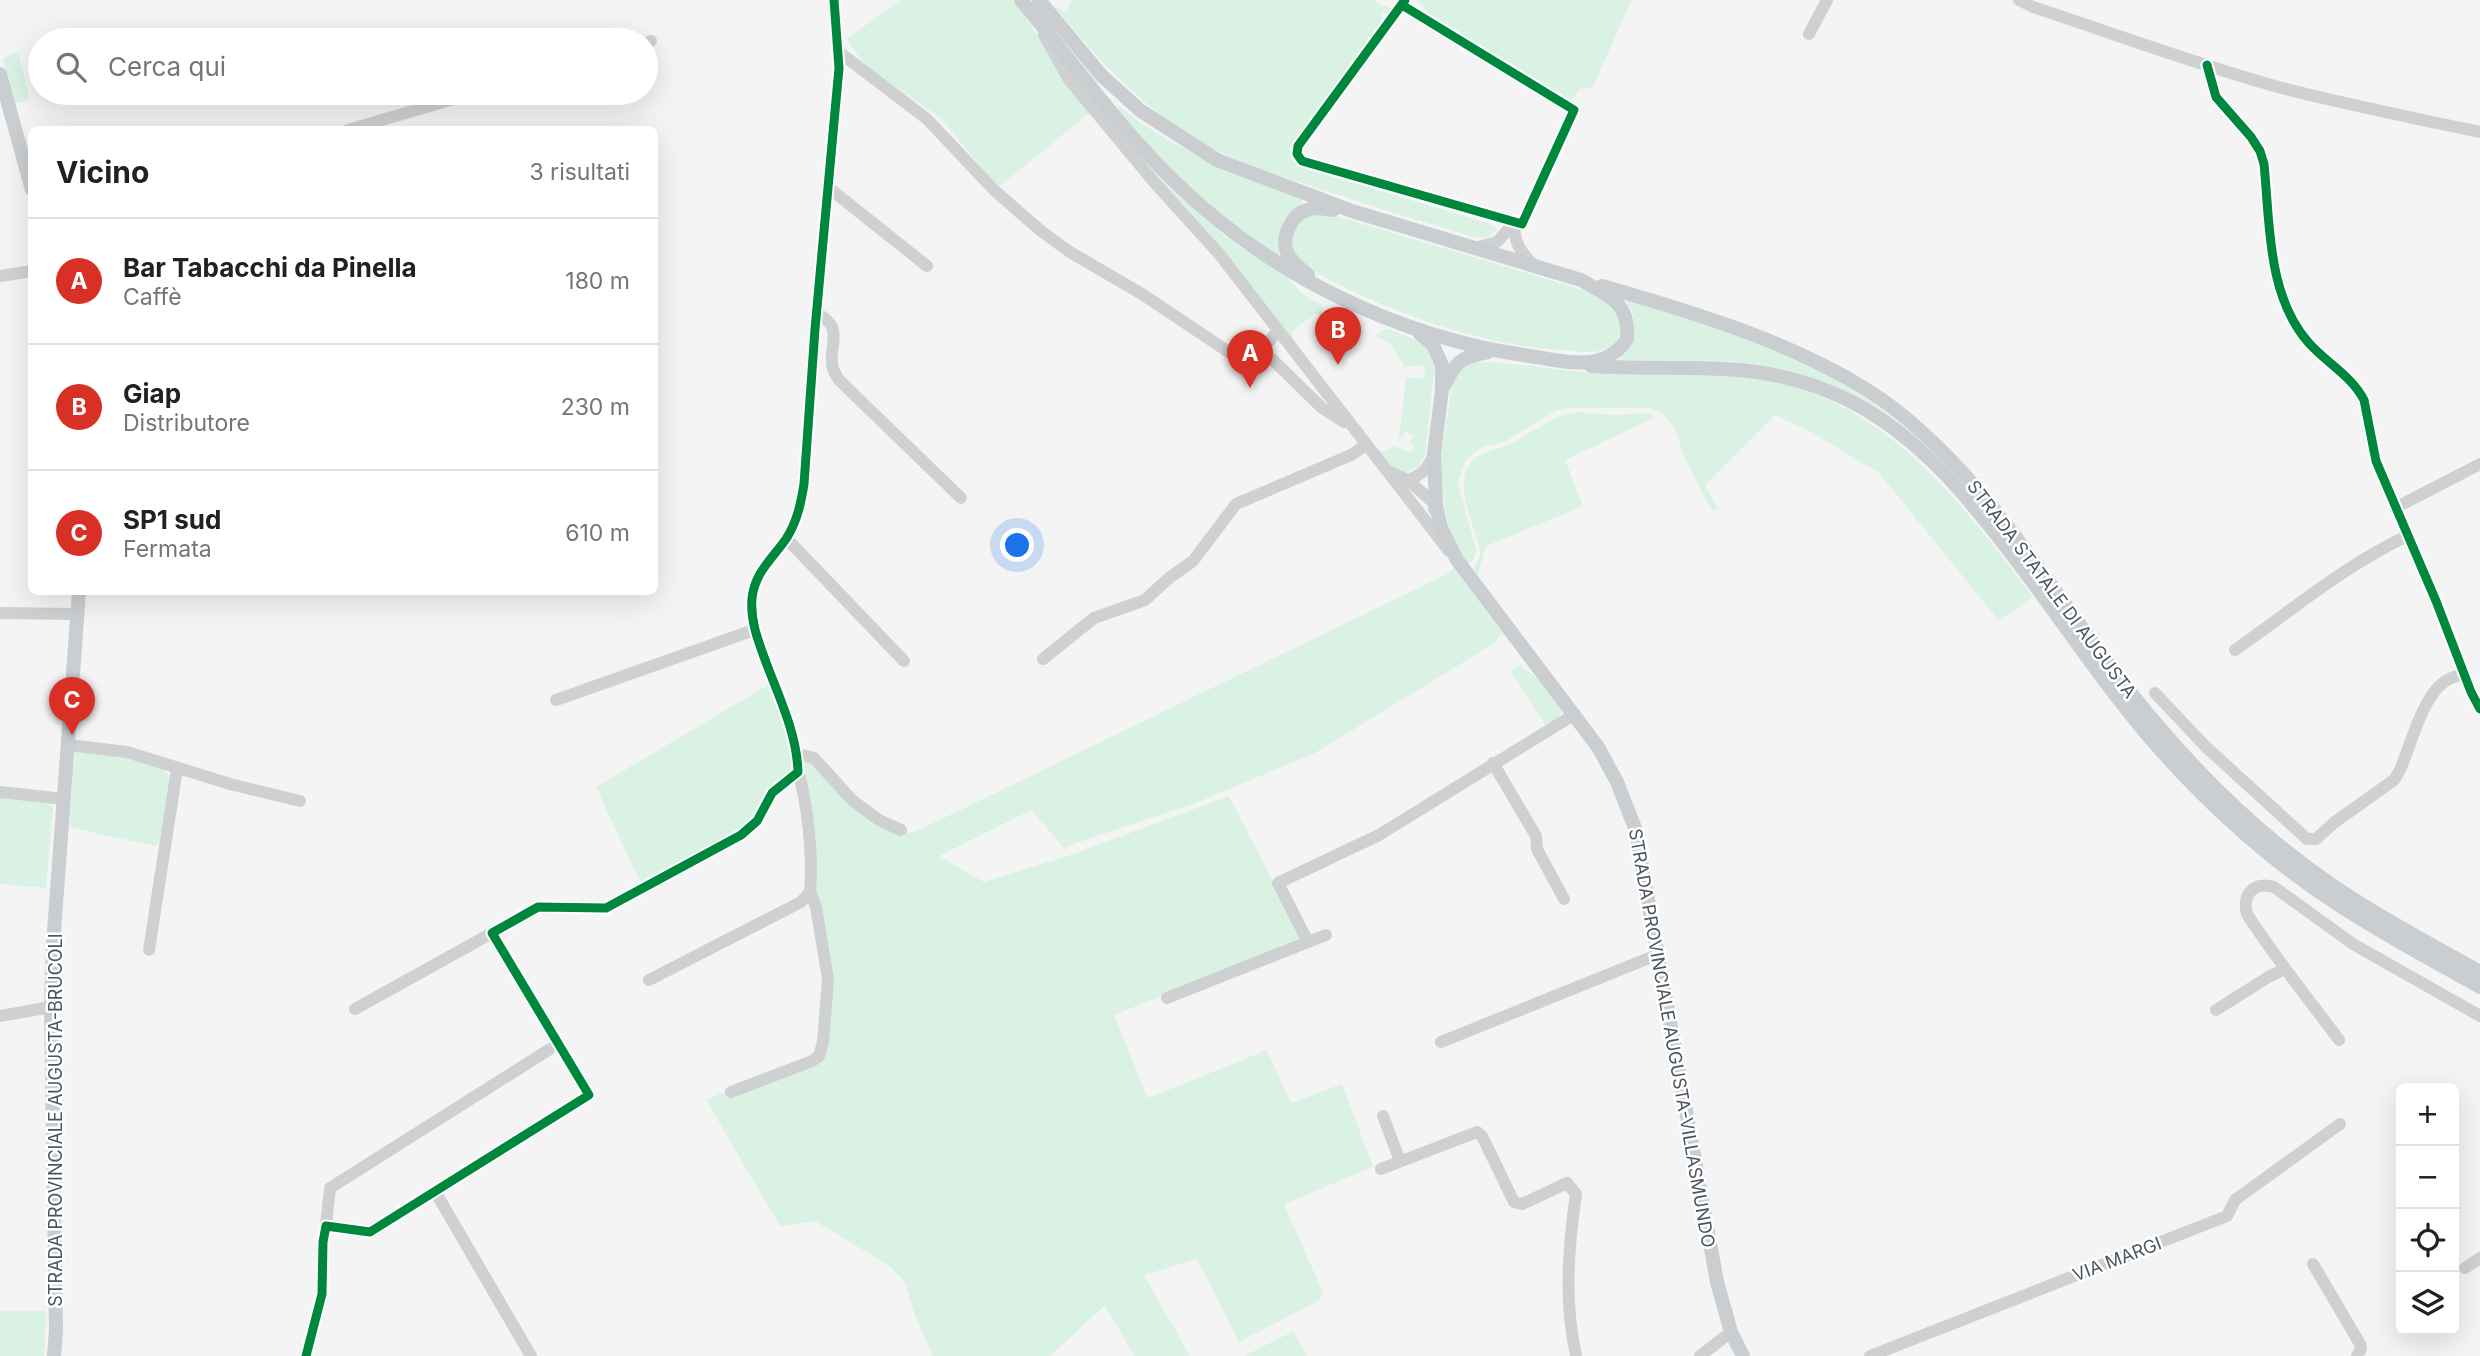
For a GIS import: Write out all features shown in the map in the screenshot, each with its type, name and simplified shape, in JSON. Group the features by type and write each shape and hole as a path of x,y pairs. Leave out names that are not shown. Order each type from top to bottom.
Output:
{"main road":[{"path":"1030,3 1141,111 1217,160 1352,211 1581,280 1615,299 1626,316 1627,339 1613,354 1601,360 1575,365"},
{"path":"1030,3 1147,154 1193,199 1271,260 1325,290 1413,328 1433,345 1440,357 1442,390"},
{"path":"0,74 28,176"},
{"path":"1325,290 1289,257 1285,240 1287,230 1300,214 1310,209 1352,211"},
{"name":"STRADA STATALE DI AUGUSTA","path":"1581,280 1755,336 1819,363 1889,405 1941,450 1997,512 2148,714 2239,810 2331,884 2480,972"},
{"name":"STRADA STATALE DI AUGUSTA","path":"1413,328 1492,351 1575,365 1618,368 1712,366 1784,376 1848,400 1900,433 1924,453 1987,520 2120,700 2157,746 2213,806 2277,861 2340,906 2480,987"},
{"path":"1442,390 1460,360 1468,355 1492,351"},
{"name":"STRADA PROVINCIALE AUGUSTA-VILLASMUNDO","path":"1442,390 1434,454 1436,505 1441,528 1457,560 1598,747 1617,782 1635,828 1717,1282 1731,1332 1743,1356"},
{"name":"STRADA PROVINCIALE AUGUSTA-BRUCOLI","path":"54,1356 56,1330 52,945 79,595"}],"street":[{"path":"731,1092 812,1060 821,1051 826,1014 828,969 816,907 810,892 810,857 798,754 754,630 752,602 758,575 786,538 800,507 804,484 839,52 834,0"},
{"path":"1809,34 1827,0"},
{"path":"2019,0 2033,7 2282,88 2480,132"},
{"path":"1404,2 1574,110 1522,224 1514,223 1302,161 1297,154 1298,146 1404,2"},
{"path":"1030,3 1070,81 1154,182 1220,255 1420,516 1457,560"},
{"path":"839,52 927,119 994,190 1064,248 1142,294 1245,363 1261,357 1272,359 1322,408 1350,425"},
{"path":"2207,65 2216,96 2260,150 2264,164 2273,256 2282,296 2308,342 2360,392 2369,417 2376,461 2480,709"},
{"path":"362,126 433,105"},
{"path":"829,188 927,266"},
{"path":"1474,248 1497,242 1514,223"},
{"path":"1514,223 1521,253 1534,265"},
{"path":"0,276 28,272"},
{"path":"816,313 827,318 832,325 834,342 831,366 839,380 961,499"},
{"path":"1251,362 1278,331"},
{"path":"1043,659 1094,618 1145,600 1193,561 1236,504 1351,455 1366,445"},
{"path":"1408,481 1424,471 1434,454"},
{"path":"2395,508 2480,464"},
{"path":"1385,469 1408,481 1436,505 1430,515 1420,516"},
{"path":"2235,650 2371,553 2407,536"},
{"path":"786,538 904,661"},
{"path":"0,613 77,614"},
{"path":"556,700 754,630"},
{"path":"2155,693 2205,746 2307,839 2315,839 2394,780 2427,705 2438,687 2445,681 2464,674"},
{"path":"1308,942 1278,883 1379,835 1575,714"},
{"path":"68,745 127,752 177,769 300,801"},
{"path":"798,754 814,758 852,800 879,820 901,830"},
{"path":"1493,763 1536,836 1537,849 1564,899"},
{"path":"149,950 177,769"},
{"path":"355,1009 538,907 606,908 741,835 757,821 772,793 798,772"},
{"path":"0,792 64,799"},
{"path":"2339,1040 2285,970 2248,914 2245,904 2247,894 2261,885 2274,887 2353,944 2480,1016"},
{"path":"649,980 801,902 810,892"},
{"path":"326,1226 370,1232 589,1095 492,933"},
{"path":"1167,998 1326,935"},
{"path":"1441,1042 1659,954"},
{"path":"2216,1010 2270,975 2285,970"},
{"path":"0,1016 51,1007"},
{"path":"306,1356 322,1294 323,1242 330,1188 550,1049"},
{"path":"1383,1116 1400,1161"},
{"name":"VIA MARGI","path":"1870,1356 2227,1216 2235,1200 2340,1124"},
{"path":"1381,1169 1477,1132 1482,1136 1514,1202 1522,1204 1567,1183 1572,1187 1576,1194 1567,1262 1567,1300 1576,1356"},
{"path":"436,1193 531,1356"},
{"path":"2465,1268 2480,1258"},
{"path":"2313,1264 2360,1344 2361,1349 2357,1356"},
{"path":"1700,1356 1731,1332"}],"green space":[{"path":"901,0 1014,0 1090,112 998,188 941,118 875,73 846,39"},
{"path":"1072,0 1374,0 1383,7 1386,5 1391,9 1389,12 1382,13 1380,24 1289,149 1292,160 1302,167 1487,223 1495,226 1497,230 1487,237 1474,237 1277,175 1211,148 1162,116 1098,57 1055,7 1066,12"},
{"path":"1417,0 1632,0 1592,88 1580,89 1571,100 1429,14"},
{"path":"13,53 18,54 28,100 15,102 3,59"},
{"path":"1115,103 1136,120 1181,147 1229,170 1303,199 1300,205 1287,215 1282,225 1279,236 1281,254 1276,256 1188,187 1148,147"},
{"path":"1136,151 1180,197 1227,238 1288,278 1300,292 1322,305 1322,316 1314,314 1292,331 1293,340 1158,183"},
{"path":"1326,213 1600,295 1621,316 1618,339 1603,350 1579,352 1507,343 1428,322 1377,302 1319,274 1296,256 1291,233 1303,217"},
{"path":"1626,299 1743,336 1803,362 1886,412 1924,442 1922,444 1799,375 1731,361 1620,360 1634,328"},
{"path":"1387,328 1426,345 1435,364 1425,456 1418,467 1406,473 1391,466 1378,450 1385,451 1394,446 1411,453 1414,447 1410,444 1413,435 1405,431 1402,439 1399,437 1406,377 1424,379 1425,370 1423,365 1405,367 1390,344 1375,336"},
{"path":"1474,362 1598,373 1741,376 1805,390 1846,409 1883,432 1916,460 1977,525 2033,597 1999,621 1879,473 1813,433 1775,415 1705,485 1718,508 1712,511 1685,459 1674,427 1663,414 1648,408 1570,408 1555,411 1506,441 1480,448 1465,461 1458,483 1476,550 1475,557 1468,565 1450,531 1446,516 1441,458 1452,384 1459,369"},
{"path":"1575,412 1616,415 1649,413 1656,417 1565,460 1583,506 1486,546 1477,578 1474,569 1480,548 1465,500 1464,487 1469,465 1481,455 1508,445 1550,421"},
{"path":"1454,568 1502,633 1493,644 1315,753 1193,804 1065,849 1031,810 939,856 984,882 1071,855 1229,796 1303,940 1114,1015 1148,1098 1267,1050 1291,1103 1342,1084 1373,1167 1284,1204 1323,1293 1318,1301 1239,1342 1197,1259 1144,1275 1190,1356 1134,1356 1105,1305 1050,1356 933,1356 915,1316 905,1282 888,1265 815,1221 780,1226 706,1100 724,1092 729,1098 813,1066 832,1004 815,886 802,759 813,761 903,834 917,831 1441,577"},
{"path":"1519,665 1538,679 1562,711 1558,719 1546,726 1511,672"},
{"path":"770,684 790,741 793,763 791,772 752,822 641,884 596,787"},
{"path":"75,752 127,756 141,759 163,770 170,778 159,843 155,846 69,827"},
{"path":"0,797 50,802 53,809 46,888 0,884"},
{"path":"0,1311 46,1311 44,1356 0,1356"},
{"path":"1294,1331 1307,1356 1244,1356"}],"cycle path":[{"path":"306,1356 322,1294 326,1226 370,1232 589,1095 492,933 538,907 606,908 741,835 757,821 772,793 798,772 791,731 756,632 752,616 752,598 760,573 793,526 804,484 839,68 834,0"},
{"path":"1402,5 1574,110 1522,224 1302,161 1297,154 1298,146 1405,0"},
{"path":"2207,65 2216,97 2260,151 2264,164 2273,258 2285,303 2308,342 2352,383 2364,400 2376,461 2480,709"}],"place":[{"name":"Giap","path":"1338,365"},
{"name":"Bar Tabacchi da Pinella","path":"1250,388"},
{"name":"SP1 sud","path":"72,735"}]}
